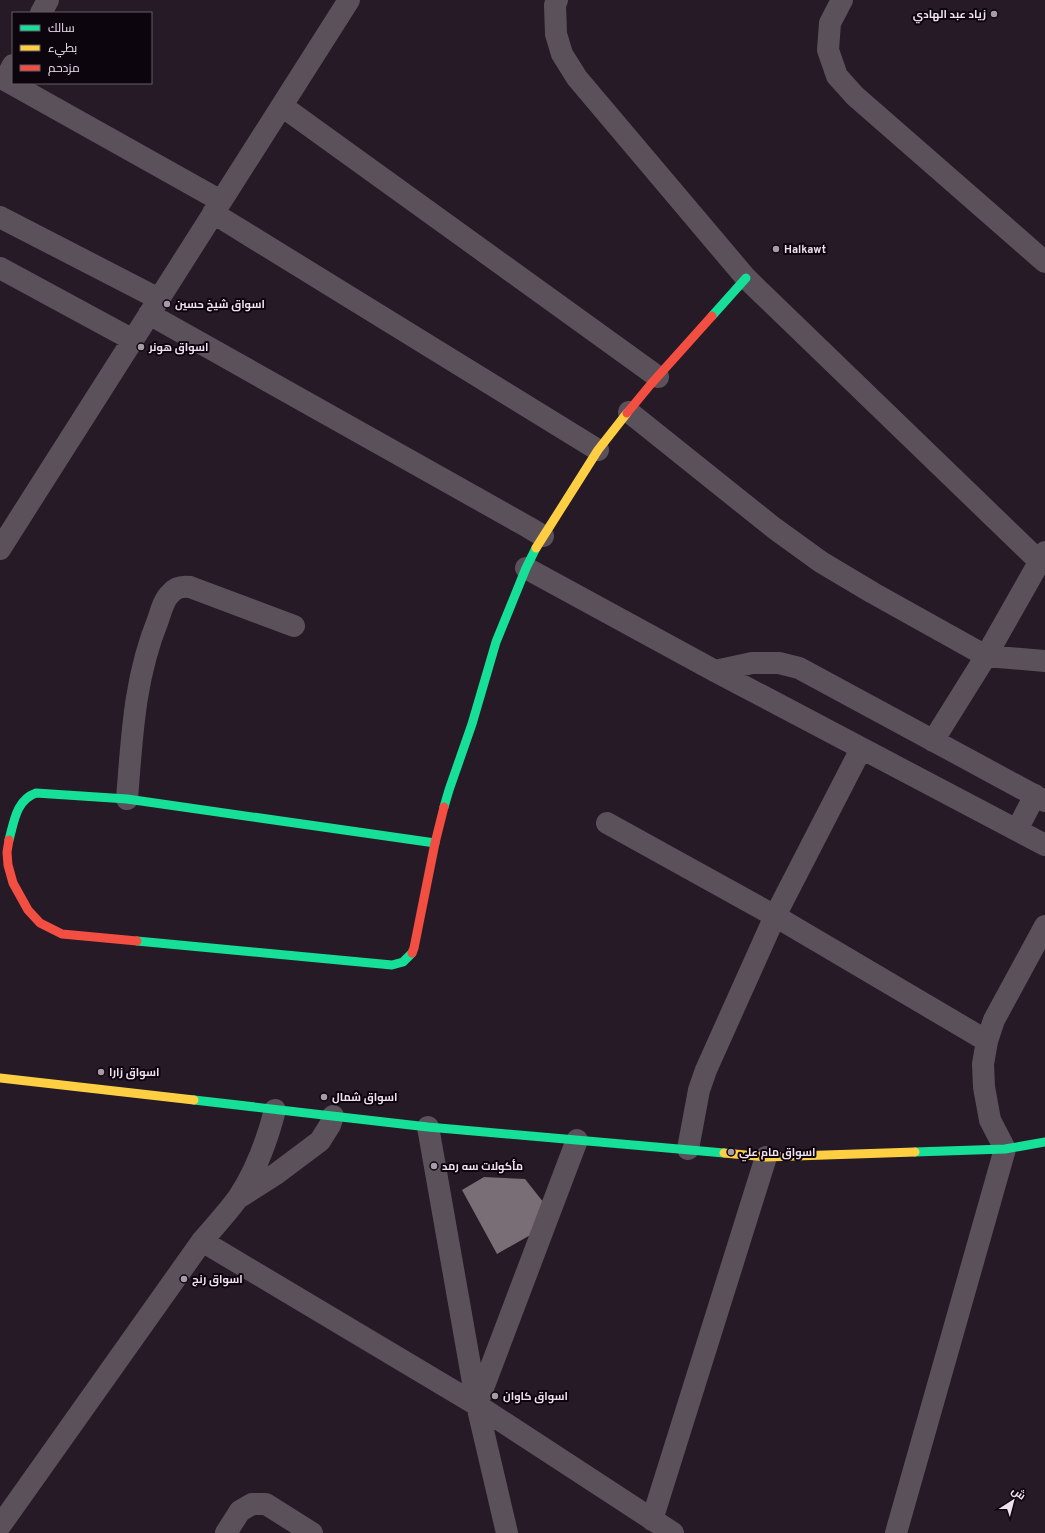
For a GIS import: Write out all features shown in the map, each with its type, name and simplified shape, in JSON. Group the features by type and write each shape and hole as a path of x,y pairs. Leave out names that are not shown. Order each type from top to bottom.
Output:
{"street":[{"path":"42,12 48,0"},
{"path":"0,549 349,0"},
{"path":"557,0 555,4 556,34 562,54 577,78 746,278 1042,557 986,656 934,741"},
{"path":"842,0 830,23 828,50 837,76 855,96 1045,262"},
{"path":"12,67 5,80 217,207 598,450"},
{"path":"282,106 658,377"},
{"path":"0,217 543,536"},
{"path":"0,268 133,340"},
{"path":"435,843 127,800 36,793 29,795 20,804 8,843 7,865 14,886 32,916 51,930 74,936 384,964 400,964 406,961 414,948 435,843 449,790 472,724 496,642 526,568 543,536 598,450 651,384 746,278"},
{"path":"628,412 774,528 821,562 986,656 1045,661"},
{"path":"526,568 715,671 1045,845"},
{"path":"127,800 136,700 142,667 152,635 167,597 171,592 177,588 190,586 294,626"},
{"path":"715,671 752,663 779,663 799,668 1040,798 1017,830"},
{"path":"688,1150 694,1112 701,1083 775,916 861,748"},
{"path":"607,822 775,916 987,1041"},
{"path":"896,1533 1005,1148 990,1120 984,1087 983,1064 987,1041 994,1020 1045,926"},
{"path":"0,1078 428,1128 766,1157 1005,1148 1045,1142"},
{"path":"0,1526 202,1241 237,1199 256,1165 268,1134 275,1110"},
{"path":"237,1199 276,1174 316,1144 325,1133 332,1116"},
{"path":"428,1128 477,1405 507,1533"},
{"path":"477,1405 577,1140"},
{"path":"652,1520 766,1157"},
{"path":"202,1241 477,1405 673,1533"},
{"path":"226,1533 240,1511 252,1504 266,1504 312,1533"}],"building":[{"path":"484,1177 525,1179 544,1203 534,1233 497,1254 462,1190"}],"traffic: fast":[{"path":"712,316 746,278"},
{"path":"444,807 472,724 496,642 526,568 536,548"},
{"path":"9,840 14,819 20,806 29,796 36,793 127,799 435,843"},
{"path":"137,941 392,965 403,962 412,953"},
{"path":"194,1100 428,1127 724,1153"},
{"path":"915,1152 1005,1149 1045,1142"}],"traffic: slow":[{"path":"536,548 598,450 627,413"},
{"path":"0,1078 194,1100"},
{"path":"724,1153 766,1157 915,1152"}],"traffic: jam":[{"path":"627,413 712,316"},
{"path":"412,953 444,807"},
{"path":"9,840 7,852 8,865 13,883 28,910 40,923 62,934 137,941"}],"place":[{"name":"زياد عبد الهادي","path":"994,14"},
{"name":"Halkawt","path":"776,249"},
{"name":"اسواق شيخ حسين","path":"167,304"},
{"name":"اسواق هونر","path":"141,347"},
{"name":"اسواق زارا","path":"101,1072"},
{"name":"اسواق شمال","path":"324,1097"},
{"name":"اسواق مام علي","path":"731,1152"},
{"name":"مأكولات سه رمد","path":"434,1166"},
{"name":"اسواق رنج","path":"184,1279"},
{"name":"اسواق كاوان","path":"495,1396"}]}
